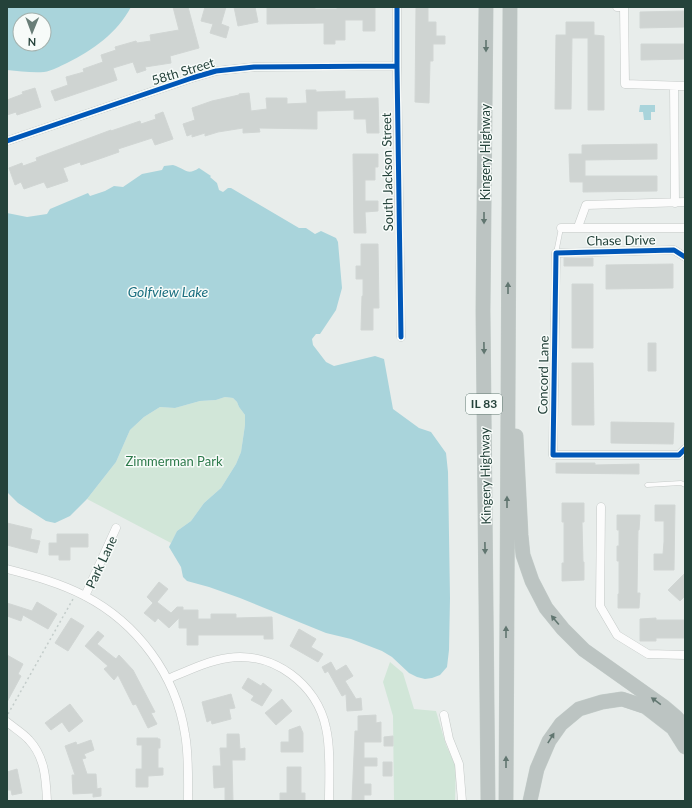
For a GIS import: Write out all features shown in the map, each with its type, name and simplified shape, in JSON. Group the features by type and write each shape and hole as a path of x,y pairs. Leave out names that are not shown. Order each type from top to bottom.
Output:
{"highway":[{"name":"Kingery Highway","path":"486,7 483,311 488,801"},
{"name":"Kingery Highway","path":"506,801 510,7"},
{"path":"508,310 521,535 523,556 532,581 546,608 563,629 584,650 663,706 685,727"},
{"path":"530,801 537,769 549,741 561,724 579,709 602,702 622,699 646,707 673,728 685,747"}],"street":[{"name":"South Jackson Street","path":"397,7 401,337"},
{"path":"616,7 624,7 625,84 685,86"},
{"name":"58th Street","path":"7,141 192,78 216,72 254,67 397,66"},
{"path":"674,86 675,202"},
{"path":"578,227 586,205 685,202"},
{"path":"561,228 685,228"},
{"name":"Chase Drive","path":"556,253 674,250 685,258"},
{"name":"Concord Lane","path":"556,253 553,456 679,455 685,449"},
{"path":"601,507 600,606 617,635 648,654 685,655"},
{"name":"Park Lane","path":"85,596 116,528"},
{"path":"7,569 55,583 85,596 111,612 135,632 147,647 168,679 177,702 185,734 187,750 188,801"},
{"path":"168,679 205,664 230,658 243,657 271,663 290,673 304,685 320,709 328,733 329,801"},
{"path":"444,715 449,738 459,764 462,801"},
{"path":"7,722 29,740 38,752 44,765 47,801"}],"lane":[{"path":"556,253 561,228"},
{"path":"647,485 681,483 685,485"}],"path":[{"path":"7,716 77,592"}],"green space":[{"name":"Zimmerman Park","path":"225,397 233,398 245,415 241,452 236,464 221,488 204,503 191,521 177,531 171,543 87,499 116,462 130,430 144,417 160,407 175,408 200,401 216,400"},
{"path":"390,662 403,673 414,709 436,711 446,745 456,767 455,801 394,801 393,716 383,682"}],"water":[{"path":"7,7 131,7 119,25 104,40 86,52 53,70 44,72 7,70"},
{"path":"640,105 655,105 655,112 651,112 651,120 644,120 643,112 639,112"},
{"name":"Golfview Lake","path":"173,165 189,172 199,168 211,176 210,177 217,183 219,190 223,192 228,188 231,188 299,228 306,228 315,234 321,231 336,238 338,242 342,288 336,310 320,334 316,334 312,339 313,345 326,362 334,366 375,356 384,359 393,409 419,428 431,432 446,453 448,472 450,598 449,650 447,667 440,675 425,679 417,677 409,673 392,657 382,651 351,639 326,633 240,598 187,581 183,577 181,567 169,547 177,531 191,521 204,503 221,488 236,464 241,452 245,415 233,398 225,397 216,400 200,401 175,408 160,407 144,417 130,430 116,462 87,499 70,516 55,523 46,521 18,503 7,492 7,213 27,217 47,214 50,209 88,193 90,196 114,186 123,187 142,174 162,170 164,166"}],"building":[{"path":"173,7 188,7 199,48 170,56 171,63 145,67 146,70 137,73 133,62 113,68 117,80 55,101 51,91 68,85 66,77 84,72 83,69 103,62 101,55 116,50 115,47 136,41 137,43 151,41 150,35 179,30"},
{"path":"205,7 226,7 221,24 229,27 226,38 210,33 213,24 201,21"},
{"path":"234,7 255,7 258,22 238,26"},
{"path":"267,7 315,7 315,9 337,9 337,7 375,7 375,31 363,31 363,20 345,20 345,40 335,40 335,44 324,44 324,23 267,24"},
{"path":"416,7 428,7 428,22 436,22 436,36 445,36 445,44 433,44 433,61 430,61 429,103 415,102"},
{"path":"685,11 685,27 640,28 640,12"},
{"path":"566,22 594,22 594,35 604,36 604,110 588,110 588,38 572,38 571,109 555,109 556,35 566,35"},
{"path":"641,44 685,44 685,59 641,60"},
{"path":"35,88 41,107 17,115 16,112 7,115 7,100 23,94 22,92"},
{"path":"306,90 316,90 316,92 345,91 345,99 378,98 379,133 367,133 366,119 354,119 354,110 317,111 317,129 259,128 260,132 243,133 243,128 218,132 205,136 205,133 192,137 192,134 187,136 183,124 195,120 192,108 212,101 249,93 251,111 267,109 266,98 287,98 287,104 307,103"},
{"path":"163,112 173,139 155,145 152,138 118,149 119,152 99,159 81,165 80,162 63,168 68,181 47,188 44,182 24,189 21,182 15,185 9,168 22,163 23,166 37,161 36,158 111,130 140,121 141,124 156,119 155,115"},
{"path":"657,144 657,159 585,160 585,176 657,176 657,191 583,192 583,182 570,182 569,154 582,154 582,145"},
{"path":"353,154 378,154 378,167 375,167 375,180 365,180 365,201 378,201 378,211 365,212 366,233 354,233"},
{"path":"361,244 378,244 379,308 373,308 373,330 361,330 363,279 356,279 356,266 361,266"},
{"path":"564,258 593,258 593,266 564,266"},
{"path":"673,264 673,288 606,289 606,265"},
{"path":"572,284 593,284 593,348 572,348"},
{"path":"648,343 656,343 656,371 648,371"},
{"path":"572,363 593,363 594,425 572,425"},
{"path":"611,422 674,423 673,444 611,443"},
{"path":"556,463 595,463 595,465 639,464 639,474 556,473"},
{"path":"562,503 584,503 584,522 582,522 584,580 562,581 562,563 564,563 564,522 562,522"},
{"path":"655,505 675,505 674,570 654,570 654,554 663,554 664,542 664,521 655,521"},
{"path":"617,515 640,515 638,530 637,593 640,593 639,608 618,608 619,561 617,561 617,546 619,546 619,530 617,530"},
{"path":"7,523 32,529 30,539 40,541 37,553 7,545"},
{"path":"57,534 88,534 88,547 70,547 70,560 59,560 59,555 49,555 49,543 57,543"},
{"path":"685,573 685,596 680,601 668,590"},
{"path":"159,582 168,589 157,602 171,613 177,607 183,607 183,610 198,610 198,619 211,619 211,614 236,614 236,618 272,617 273,639 264,639 264,635 198,635 198,645 187,645 187,628 179,628 179,618 169,628 158,618 155,622 144,613 153,603 147,597"},
{"path":"37,602 57,614 48,629 23,615 21,621 7,616 7,603 32,611"},
{"path":"71,618 84,626 68,651 55,643"},
{"path":"656,618 656,620 685,620 685,638 656,638 656,641 640,641 640,619"},
{"path":"299,629 316,639 311,647 323,654 318,662 290,646"},
{"path":"98,631 104,636 97,644 116,659 119,655 133,670 155,712 151,713 157,724 148,728 136,704 133,705 118,675 114,680 104,669 108,666 85,646"},
{"path":"7,655 23,664 18,674 21,676 7,702"},
{"path":"331,662 336,671 346,665 353,676 345,681 356,699 361,698 362,710 347,711 346,694 342,696 328,671 325,673 322,667"},
{"path":"248,678 261,686 263,683 272,690 262,706 251,700 254,696 242,688"},
{"path":"231,694 235,708 229,709 231,719 212,724 211,720 207,722 202,702"},
{"path":"282,699 292,711 276,725 265,713"},
{"path":"70,704 83,721 69,732 62,722 51,730 45,723"},
{"path":"376,715 376,723 381,722 381,742 364,742 364,758 377,758 377,766 364,766 364,784 371,784 371,795 364,795 364,801 352,801 355,731 358,731 358,716"},
{"path":"300,726 303,733 303,752 281,752 281,742 289,742 289,730"},
{"path":"227,734 239,734 240,749 245,748 245,760 232,760 233,801 225,801 225,787 214,788 213,766 221,766 220,748 227,748"},
{"path":"393,736 393,746 384,746 384,737"},
{"path":"137,738 160,739 160,748 158,748 158,768 163,768 163,775 148,776 148,787 136,787 136,769 142,769 142,745 137,745"},
{"path":"91,740 94,750 84,754 86,758 82,759 87,774 96,774 97,789 101,788 101,796 93,797 93,793 73,794 72,775 75,775 65,746 76,742 77,745"},
{"path":"383,762 392,762 392,776 383,776"},
{"path":"287,767 301,767 301,793 305,793 305,801 280,801 280,793 287,793"},
{"path":"17,769 22,793 12,795 11,790 7,790 7,772"}],"cycle path":[{"path":"397,7 401,337"},
{"path":"7,141 216,71 254,67 397,66"},
{"path":"685,257 674,250 556,253 553,455 679,455 685,449"}]}
